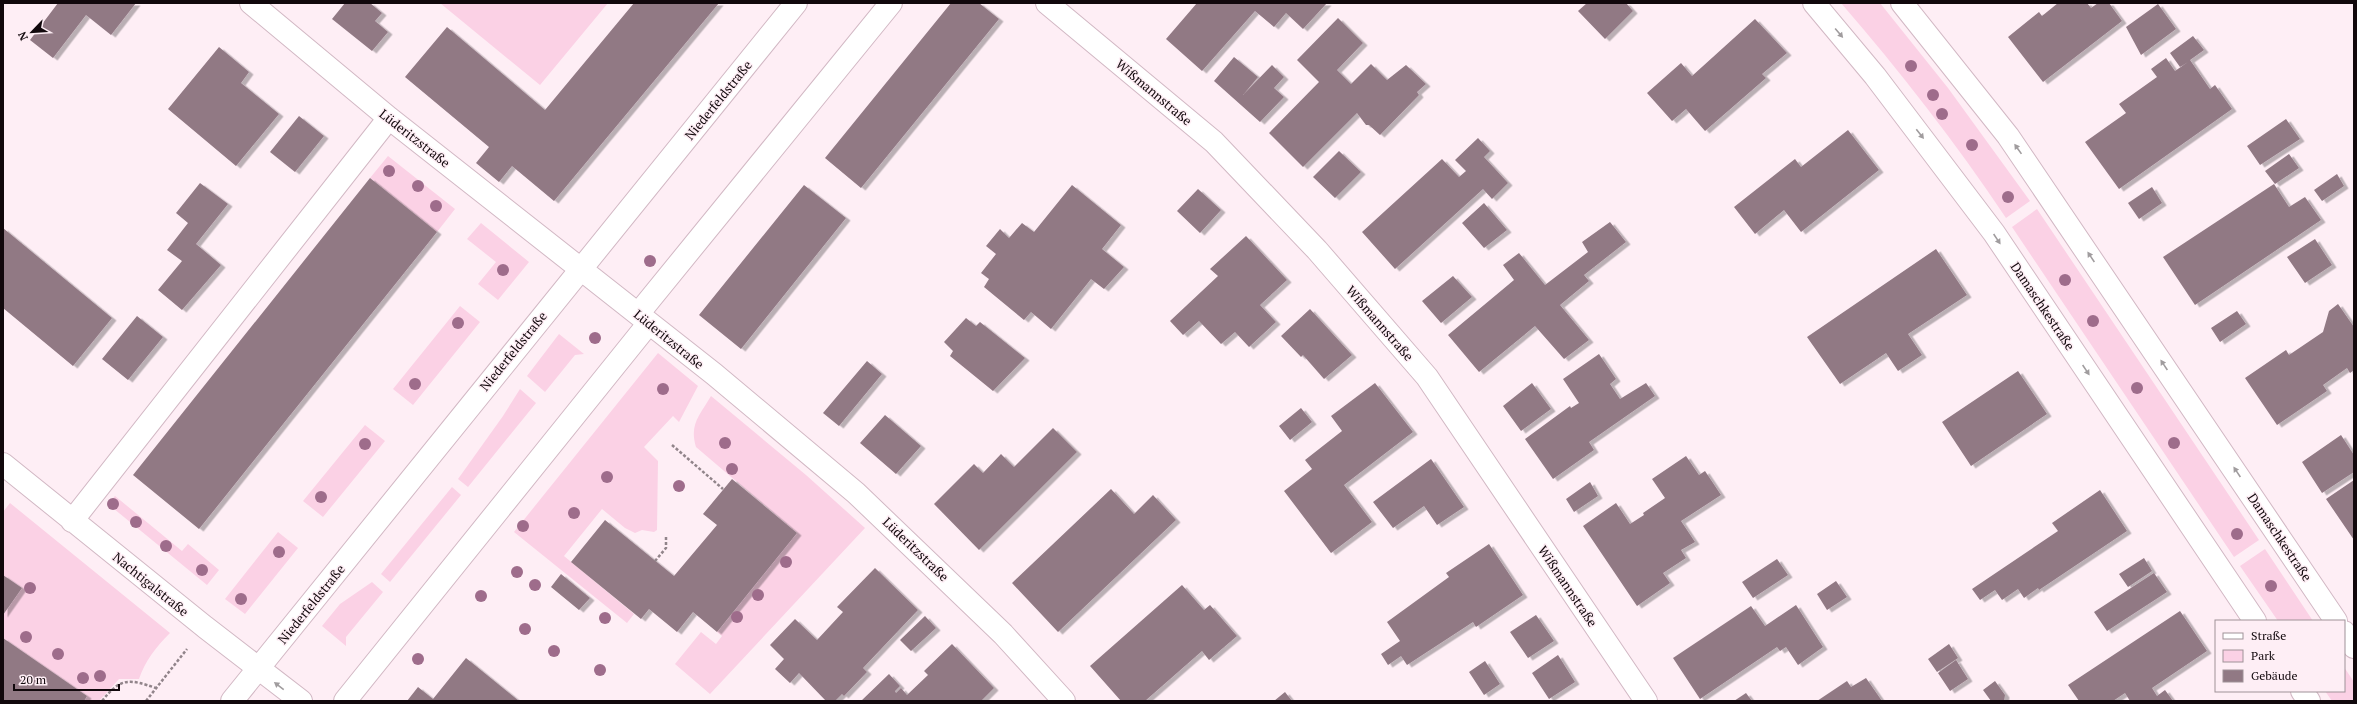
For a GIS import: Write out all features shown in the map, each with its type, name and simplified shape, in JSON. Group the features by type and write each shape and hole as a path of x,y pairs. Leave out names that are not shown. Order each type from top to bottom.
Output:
{"street":[{"name":"Lüderitzstraße","path":"251,3 389,118 644,318 856,493 1003,634 1064,701"},
{"name":"Niederfeldstraße","path":"232,701 796,3"},
{"path":"345,701 891,3"},
{"name":"Wißmannstraße","path":"1047,3 1214,142 1317,250 1422,371 1646,701"},
{"name":"Damaschkestraße","path":"1814,3 1875,76 1994,233 2254,620"},
{"name":"Damaschkestraße","path":"1902,3 2008,136 2335,620"},
{"path":"72,521 389,118"},
{"name":"Nachtigalstraße","path":"3,464 204,627 301,701"},
{"path":"2345,634 2354,647"},
{"path":"2303,692 2309,701"}],"path":[{"path":"672,445 723,489"},
{"path":"655,561 666,548 666,535"},
{"path":"146,701 204,627"},
{"path":"102,701 111,690 122,682 138,682 156,688"}],"green space":[{"path":"440,3 608,3 540,85"},
{"path":"1841,3 1880,3 1948,88 2030,201 2006,218 1927,108"},
{"path":"388,156 455,209 437,232 370,178"},
{"path":"2037,209 2259,540 2234,557 2012,227"},
{"path":"481,223 529,262 498,300 478,284 496,262 467,239"},
{"path":"460,306 480,322 413,405 393,389"},
{"path":"559,334 584,354 575,355 545,392 527,376"},
{"path":"658,353 698,386 679,422 673,416 644,447 658,461 657,530 654,532 642,530 635,533 625,528 602,509 564,556 634,614 627,623 514,532"},
{"path":"520,389 536,403 468,487 458,479 503,416"},
{"path":"711,396 806,475 865,528 710,694 675,664 701,632 716,644 722,636 717,632 797,533 696,447 694,439 695,426 700,414"},
{"path":"365,425 385,441 323,517 303,501"},
{"path":"452,487 461,495 390,582 381,574"},
{"path":"115,496 182,551 188,544 219,570 207,585 108,504"},
{"path":"10,503 170,633 152,654 144,666 139,679 119,679 99,701 84,701 87,696 3,638 3,615 22,588 3,575 3,512"},
{"path":"278,532 298,548 245,614 225,599"},
{"path":"2265,549 2312,620 2277,620 2240,566"},
{"path":"372,582 383,592 346,637 346,646 322,626 340,604"},
{"path":"2345,668 2354,682 2354,701 2332,701 2326,692 2345,692"}],"building":[{"path":"58,3 136,3 111,35 86,15 53,58 30,40"},
{"path":"345,3 370,3 382,13 375,21 388,32 372,51 332,19"},
{"path":"634,3 719,3 554,201 512,166 499,182 476,163 489,147 405,77 447,27 545,110"},
{"path":"951,3 979,3 999,19 861,188 825,158"},
{"path":"1197,3 1327,3 1303,29 1286,13 1274,27 1255,11 1202,71 1166,39"},
{"path":"1587,3 1626,3 1633,11 1605,39 1578,11"},
{"path":"2058,3 2087,3 2091,8 2098,3 2109,3 2122,21 2043,82 2008,37 2039,12 2042,16"},
{"path":"2158,4 2176,29 2141,55 2126,27"},
{"path":"1338,18 1363,43 1337,70 1351,84 1371,64 1387,80 1406,65 1426,84 1417,92 1419,95 1380,135 1369,125 1366,125 1357,113 1303,167 1269,133 1319,82 1297,60"},
{"path":"1755,19 1787,53 1762,74 1766,78 1705,131 1686,109 1672,121 1647,93 1681,63 1692,76"},
{"path":"2193,36 2204,50 2190,60 2210,89 2215,85 2232,109 2119,189 2085,142 2126,113 2119,104 2157,77 2151,69 2166,58 2175,71 2188,62 2180,67 2170,53"},
{"path":"219,47 249,72 241,83 279,114 236,166 168,109"},
{"path":"1234,57 1258,77 1243,95 1272,65 1284,77 1274,88 1284,97 1260,122 1214,81"},
{"path":"299,116 324,136 295,172 270,152"},
{"path":"2286,119 2300,139 2260,165 2247,146"},
{"path":"1848,130 1879,170 1801,232 1784,210 1755,234 1734,207 1795,159 1801,167"},
{"path":"1478,138 1490,151 1484,157 1508,183 1492,199 1483,189 1395,269 1362,232 1442,159 1459,177 1466,171 1455,160"},
{"path":"1339,151 1361,172 1335,198 1313,177"},
{"path":"2289,154 2299,168 2275,184 2265,171"},
{"path":"2337,174 2344,186 2322,201 2314,190"},
{"path":"370,178 437,232 199,529 133,475"},
{"path":"200,183 228,204 196,244 221,265 182,310 158,290 182,261 167,250 188,223 176,213"},
{"path":"2274,184 2289,207 2305,197 2321,220 2195,305 2163,257"},
{"path":"804,185 846,218 741,349 699,315"},
{"path":"1072,185 1121,225 1102,249 1124,267 1104,289 1091,279 1051,329 1031,312 1024,320 984,287 989,279 981,273 996,254 986,246 1000,229 1009,238 1022,223 1034,232"},
{"path":"2152,187 2162,203 2139,219 2128,203"},
{"path":"1198,189 1221,210 1200,233 1177,211"},
{"path":"1484,203 1507,230 1484,248 1462,223"},
{"path":"1610,222 1626,242 1584,275 1589,281 1560,305 1589,340 1564,359 1535,326 1479,372 1448,335 1514,280 1503,265 1519,253 1545,285 1588,252 1582,242"},
{"path":"3,228 112,318 73,366 3,308"},
{"path":"1246,236 1287,280 1260,305 1276,322 1249,347 1235,332 1221,344 1199,321 1183,335 1170,321 1218,276 1210,269"},
{"path":"2315,239 2332,265 2305,283 2287,257"},
{"path":"1936,249 1967,295 1908,334 1922,355 1898,371 1886,353 1840,384 1807,337"},
{"path":"1453,276 1472,297 1441,323 1422,301"},
{"path":"2338,304 2354,327 2354,370 2350,373 2347,368 2323,385 2327,391 2277,425 2245,378 2286,350 2289,355 2323,332 2329,311"},
{"path":"1310,309 1352,355 1324,379 1303,355 1301,357 1281,336"},
{"path":"2237,311 2246,324 2220,342 2211,328"},
{"path":"137,316 163,337 128,380 102,359"},
{"path":"966,318 976,326 980,322 1025,358 993,391 950,356 953,351 944,342"},
{"path":"1599,354 1616,379 1610,384 1620,399 1646,383 1655,396 1589,442 1594,450 1553,479 1525,439 1570,406 1571,408 1579,403 1563,379"},
{"path":"867,361 882,374 839,426 823,413"},
{"path":"2018,371 2047,414 1971,466 1942,422"},
{"path":"1375,383 1413,432 1344,485 1372,522 1331,553 1284,491 1312,469 1305,460 1342,431 1331,416"},
{"path":"1532,383 1551,409 1521,431 1503,406"},
{"path":"1301,408 1312,422 1290,440 1279,426"},
{"path":"885,415 921,446 896,474 860,443"},
{"path":"1053,428 1077,452 979,550 934,504 974,464 983,473 1001,454 1014,467"},
{"path":"2341,435 2354,455 2354,472 2322,493 2302,462"},
{"path":"1686,456 1699,475 1705,471 1721,495 1681,521 1695,542 1681,550 1686,558 1663,573 1670,583 1637,606 1583,526 1616,503 1630,524 1644,515 1643,513 1665,498 1652,479"},
{"path":"1431,459 1464,507 1437,525 1424,506 1393,528 1373,502"},
{"path":"732,479 797,533 717,632 693,612 677,632 649,609 641,619 571,562 605,520 674,576 717,525 703,514"},
{"path":"2354,480 2354,540 2326,499"},
{"path":"1590,482 1598,496 1574,512 1566,499"},
{"path":"1111,489 1134,514 1153,495 1176,520 1058,632 1012,583"},
{"path":"2100,490 2127,531 2039,590 2038,588 2024,598 2018,589 2002,600 1995,590 1980,600 1972,589 2058,531 2052,523"},
{"path":"1489,544 1523,595 1476,627 1473,622 1407,665 1401,656 1388,665 1381,654 1400,641 1387,622 1449,577 1446,573"},
{"path":"2144,558 2152,571 2128,587 2119,574"},
{"path":"1777,559 1788,575 1753,598 1742,582"},
{"path":"875,568 918,610 863,668 867,672 844,696 842,694 835,701 826,701 799,673 790,683 775,669 784,659 770,645 795,619 817,640 843,612 837,607"},
{"path":"2154,573 2167,592 2107,631 2094,612"},
{"path":"561,574 590,598 579,610 551,587"},
{"path":"3,575 22,588 3,615"},
{"path":"1836,581 1847,597 1827,610 1817,594"},
{"path":"1182,585 1204,610 1210,605 1237,636 1209,660 1202,651 1145,701 1121,701 1090,666"},
{"path":"1796,605 1823,647 1798,665 1786,647 1780,651 1777,647 1700,699 1673,658 1751,606 1765,626"},
{"path":"2180,611 2207,651 2152,688 2157,696 2165,690 2173,701 2130,701 2125,693 2113,701 2079,701 2068,685"},
{"path":"1536,615 1554,641 1528,658 1510,632"},
{"path":"925,616 936,628 911,651 900,640"},
{"path":"3,638 87,696 84,701 3,701"},
{"path":"952,644 994,688 981,701 861,701 889,674 900,686 895,691 896,693 901,688 907,695 928,675 924,671"},
{"path":"1949,644 1958,658 1937,672 1928,659"},
{"path":"1558,655 1575,682 1549,699 1532,673"},
{"path":"466,658 519,701 407,701 418,687 433,699"},
{"path":"1956,660 1968,679 1950,691 1938,673"},
{"path":"1485,661 1500,684 1484,695 1469,672"},
{"path":"1866,678 1882,701 1817,701 1847,681 1851,687"},
{"path":"1995,681 2005,695 2004,701 1991,701 1983,690"},
{"path":"1285,692 1292,701 1274,701"},
{"path":"1746,693 1752,701 1734,701"}]}
